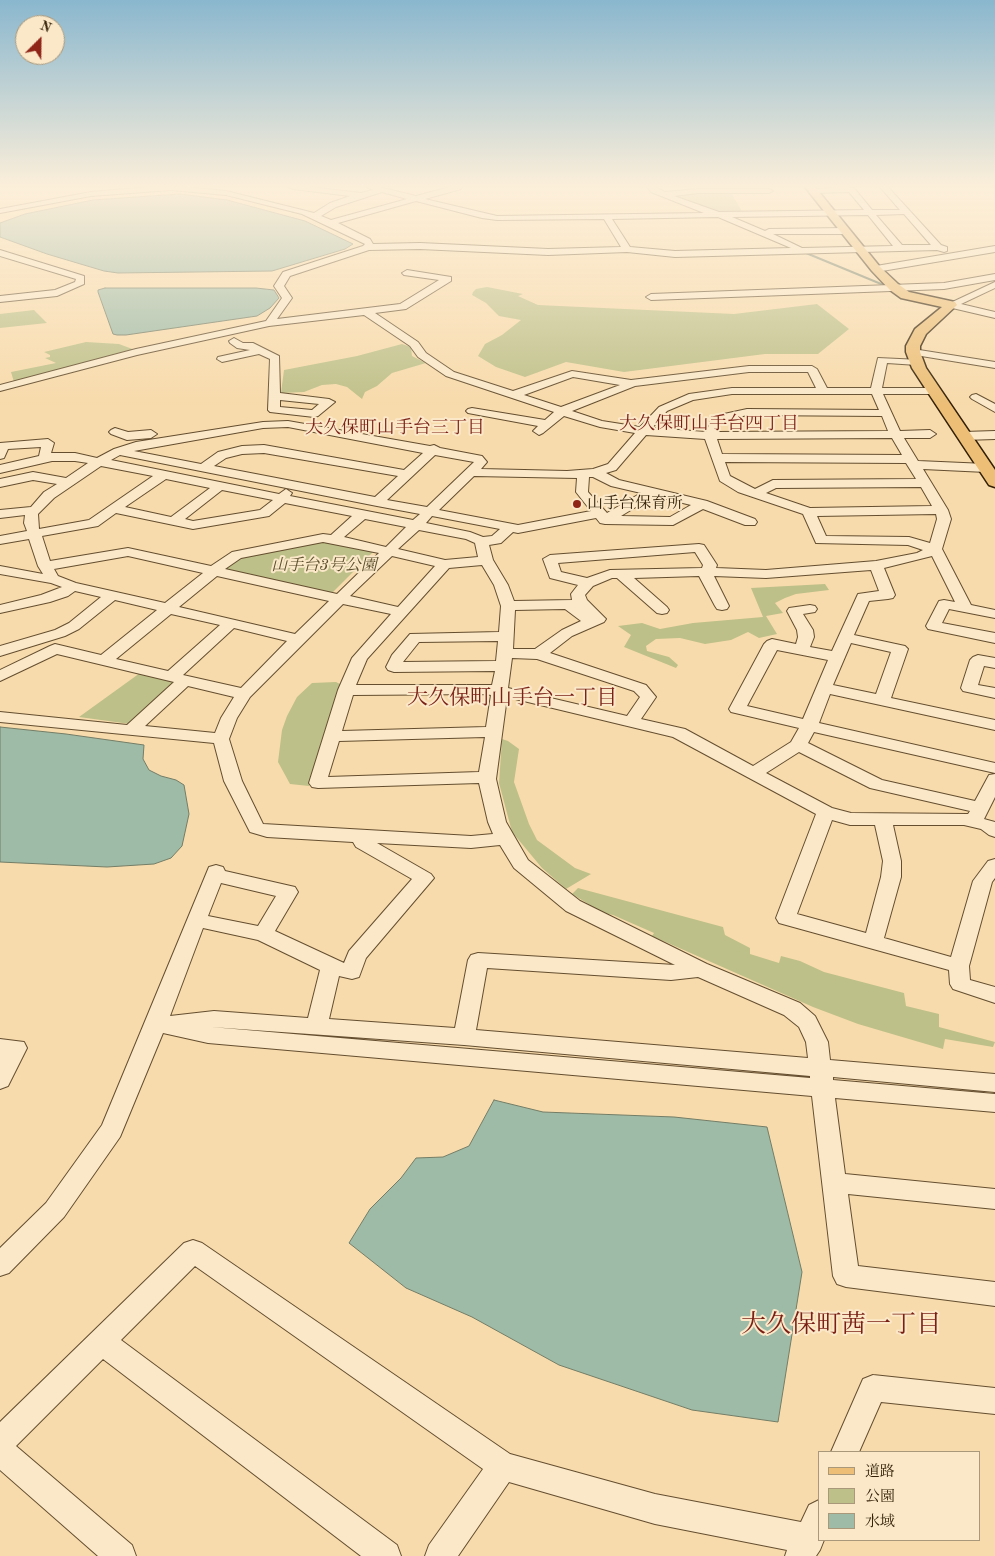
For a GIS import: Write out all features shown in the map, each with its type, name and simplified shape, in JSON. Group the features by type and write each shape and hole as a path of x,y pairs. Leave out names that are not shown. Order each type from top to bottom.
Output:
{"main road":[{"path":"868,260 894,287 905,295 951,305"},
{"path":"951,305 920,332 913,346 915,357 934,391 995,482"}],"street":[{"path":"0,299 57,293 80,284 81,278 21,260"},
{"path":"273,424 276,358 249,345 241,346 230,342 269,328 287,298 285,292 279,286 286,274 330,260"},
{"path":"876,269 932,260"},
{"path":"0,388 136,352 269,328 403,307 448,279 407,273"},
{"path":"651,297 944,286 995,277"},
{"path":"951,305 995,285"},
{"path":"944,286 957,295 967,297"},
{"path":"951,305 995,315"},
{"path":"367,312 414,344 422,355 450,374 600,424 643,431 710,436 930,434"},
{"path":"222,359 261,350"},
{"path":"966,609 935,549 944,520 941,510 896,435 876,391 882,360 915,357 995,365"},
{"path":"472,412 543,428 562,411 632,383 748,369 812,369 823,391"},
{"path":"732,371 747,412"},
{"path":"513,395 572,374 632,383"},
{"path":"589,474 612,467 664,409 678,402 707,394 740,391 934,391"},
{"path":"274,396 329,402 314,414 274,410"},
{"path":"976,397 995,409"},
{"path":"886,413 747,412 728,416 715,423 710,436 724,478 742,490 809,512 941,510"},
{"path":"298,639 72,586 49,573 31,523 35,510 49,495 98,462 118,452 162,440 273,424 308,427 473,457 477,467"},
{"path":"278,451 308,427"},
{"path":"115,432 127,436 151,434 162,440"},
{"path":"964,436 995,435"},
{"path":"0,455 3,446 48,443 44,459"},
{"path":"203,468 222,455 242,450 264,449 407,474"},
{"path":"377,502 434,449"},
{"path":"118,452 518,529 602,516 673,521 702,504"},
{"path":"0,469 44,459 75,457 470,536 481,541 496,540 508,528"},
{"path":"717,458 912,462 986,468"},
{"path":"504,839 471,842 360,835 268,832 256,828 233,781 221,739 229,718 244,694 298,639 477,467 589,474 615,483 702,504 750,522"},
{"path":"589,474 582,492 602,516"},
{"path":"0,540 93,523 163,475"},
{"path":"0,483 33,476 68,482"},
{"path":"755,494 773,484 926,483"},
{"path":"174,521 220,486"},
{"path":"114,509 192,525 264,513 294,486"},
{"path":"602,516 652,492"},
{"path":"0,514 35,510"},
{"path":"809,512 820,540 909,541 935,549"},
{"path":"334,539 362,514"},
{"path":"105,660 214,571 237,555 251,551 323,538 445,564 486,560"},
{"path":"481,541 486,560 501,585 508,606 507,636 495,732 487,777 497,822 504,839 521,864 573,906 700,969 792,1009 807,1022 817,1042 846,1276 995,1294"},
{"path":"588,584 555,575 550,559 699,548 710,565 706,578 722,606"},
{"path":"507,636 415,637 397,658 394,668 504,660 539,654 566,633 599,619 580,602 578,594 588,584 610,574 707,572 766,574 876,565 921,556 935,549"},
{"path":"0,570 38,578 49,573 128,552 401,612"},
{"path":"445,564 360,658 346,690 318,782 487,777"},
{"path":"754,773 798,745 809,726 863,597 888,595 876,565"},
{"path":"621,574 662,610"},
{"path":"0,609 45,599 63,593 72,586"},
{"path":"0,651 60,633 74,626 113,595"},
{"path":"508,606 569,604 591,623"},
{"path":"995,614 944,604 933,626 995,638"},
{"path":"801,650 806,637 805,630 794,611 810,609"},
{"path":"131,730 231,623"},
{"path":"847,638 900,649 882,701"},
{"path":"838,657 772,644 737,709 995,768"},
{"path":"0,676 55,649 244,694"},
{"path":"539,654 640,688 648,697 632,721"},
{"path":"995,663 978,660 969,688 995,693"},
{"path":"824,688 995,725"},
{"path":"346,690 485,689 500,691 679,733 826,812 850,819 883,820 977,815"},
{"path":"0,717 221,739"},
{"path":"332,736 495,732"},
{"path":"798,745 876,784 977,815 995,831"},
{"path":"977,815 995,780"},
{"path":"826,812 786,918 959,966"},
{"path":"873,942 891,877 892,861 883,820"},
{"path":"196,920 263,934 331,967 352,972 356,956 424,878 363,844 360,835"},
{"path":"995,864 982,881 959,966 960,984 995,995"},
{"path":"0,1266 55,1210 112,1130 215,873 288,892 263,934"},
{"path":"464,1037 478,960 671,973 700,969"},
{"path":"317,1026 331,967"},
{"path":"156,1024 214,1019 464,1037 822,1078 995,1103"},
{"path":"156,1024 208,1034 822,1078 995,1083"},
{"path":"0,1046 16,1048 0,1080"},
{"path":"835,1183 995,1198"},
{"path":"0,1442 193,1252 503,1466 654,1509 809,1537"},
{"path":"102,1342 386,1556"},
{"path":"845,1451 873,1388 995,1401"},
{"path":"0,1451 121,1556"},
{"path":"440,1556 503,1466"}],"green space":[{"path":"487,287 523,294 518,296 538,305 734,314 817,304 849,329 818,354 765,354 624,372 566,362 525,377 496,367 478,356 485,344 502,335 521,320 499,316 486,303 472,295 476,289"},
{"path":"34,310 47,323 0,328 0,314"},
{"path":"86,342 119,344 135,350 14,382 11,372 56,363 45,358 50,357 50,355 44,352"},
{"path":"402,344 411,347 412,356 426,363 392,373 377,386 365,392 362,399 347,387 336,384 322,385 304,392 281,393 284,370 357,356"},
{"name":"山手台3号公園","path":"325,541 374,551 332,593 224,569 247,555"},
{"path":"825,584 829,590 796,594 775,603 783,613 766,616 777,634 759,638 748,632 731,640 705,644 680,638 656,639 646,646 647,651 669,657 678,665 676,668 624,647 631,635 618,626 642,623 660,629 693,623 763,617 751,588"},
{"path":"140,673 178,682 130,724 79,717"},
{"path":"336,682 342,685 327,742 309,786 290,784 278,762 282,730 287,716 297,697 312,683"},
{"path":"502,739 519,749 514,782 529,824 537,840 575,868 591,874 566,889 542,868 512,832 499,783"},
{"path":"578,888 723,927 725,935 750,948 750,954 779,963 781,956 800,961 824,972 904,993 906,1006 939,1014 939,1027 995,1042 993,1047 945,1039 943,1049 858,1024 813,1007 652,936 654,933 613,915 603,913 572,894"}],"water":[{"path":"66,260 310,260 272,271 118,273 104,271"},
{"path":"105,288 256,288 274,290 279,298 270,308 257,316 117,335 113,334 98,292 98,290"},
{"path":"0,727 144,745 143,759 149,770 184,785 189,814 182,846 171,858 154,864 107,867 0,862"},
{"path":"494,1100 543,1112 674,1117 767,1127 802,1272 778,1422 692,1410 559,1365 472,1317 406,1288 349,1243 370,1209 401,1178 416,1158 443,1157 469,1146"}],"waterway":[{"path":"822,260 886,286"}],"place":[{"name":"山手台保育所","path":"577,504"}],"district":[{"name":"大久保町山手台四丁目","path":"709,424"},
{"name":"大久保町山手台三丁目","path":"395,428"},
{"name":"大久保町山手台一丁目","path":"512,698"},
{"name":"大久保町茜一丁目","path":"841,1325"}]}
